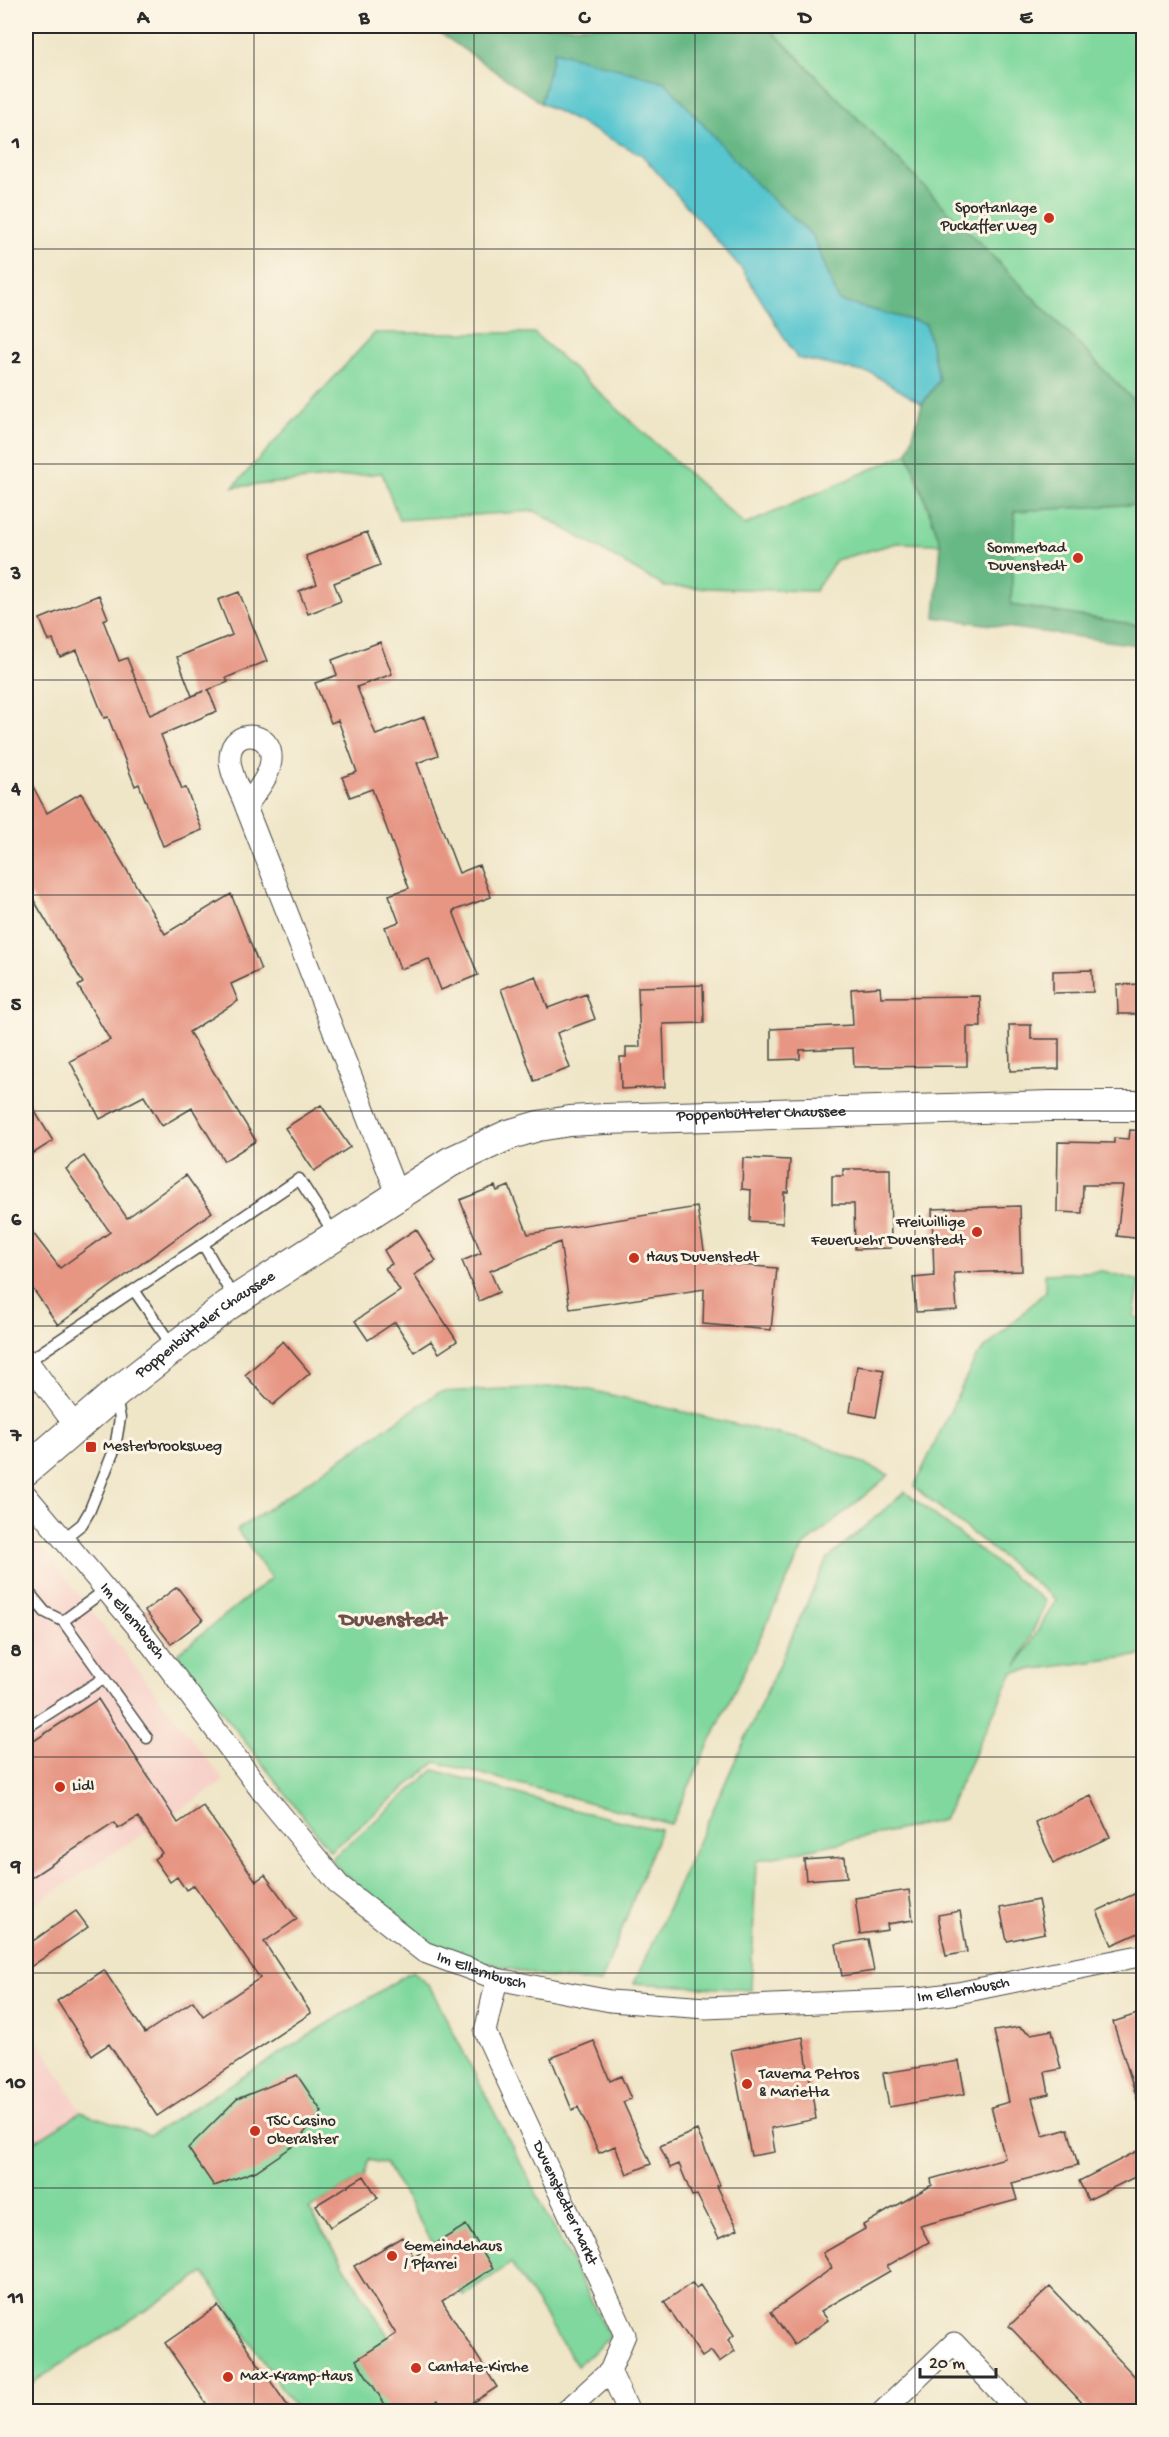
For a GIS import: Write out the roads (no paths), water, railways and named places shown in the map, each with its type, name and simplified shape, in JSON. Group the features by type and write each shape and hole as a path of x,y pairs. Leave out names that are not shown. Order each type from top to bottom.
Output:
{"main road":[{"name":"Poppenbütteler Chaussee","path":"26,1470 116,1392 235,1301 450,1162 508,1135 538,1126 570,1121 1050,1106 1143,1106"}],"street":[{"path":"246,807 398,1196"},
{"path":"26,1361 76,1427"},
{"name":"Im Ellernbusch","path":"26,1495 144,1635 263,1792 339,1886 424,1952 497,1979 610,2001 706,2008 912,1999 958,1993 1143,1954"},
{"name":"Duvenstedter Markt","path":"497,1979 485,2032 625,2335 610,2372 565,2412"},
{"path":"882,2412 954,2343 1019,2412"},
{"path":"610,2372 628,2412"}],"lane":[{"path":"26,1361 299,1179 335,1236"},
{"path":"203,1244 235,1301"},
{"path":"134,1290 173,1348"},
{"path":"62,1540 82,1524 89,1512 115,1448 120,1418 116,1392"},
{"path":"26,1589 45,1612 63,1622 147,1738"},
{"path":"63,1622 105,1590"},
{"path":"27,1726 104,1678"}],"water":[{"path":"554,51 665,82 758,186 813,236 839,301 926,324 939,380 922,404 873,374 797,358 742,269 642,155 541,103"}],"place":[{"name":"Sportanlage Puckaffer Weg","path":"1049,218"},
{"name":"Sommerbad Duvenstedt","path":"1078,558"},
{"name":"Freiwillige Feuerwehr Duvenstedt","path":"977,1232"},
{"name":"Haus Duvenstedt","path":"634,1258"},
{"name":"Mesterbrooksweg","path":"91,1447"},
{"name":"Lidl","path":"60,1787"},
{"name":"Taverna Petros & Marietta","path":"747,2084"},
{"name":"TSC Casino Oberalster","path":"255,2131"},
{"name":"Gemeindehaus / Pfarrei","path":"392,2256"},
{"name":"Cantate-Kirche","path":"416,2368"},
{"name":"Max-Kramp-Haus","path":"228,2377"}],"district":[{"name":"Duvenstedt","path":"393,1621"}]}
